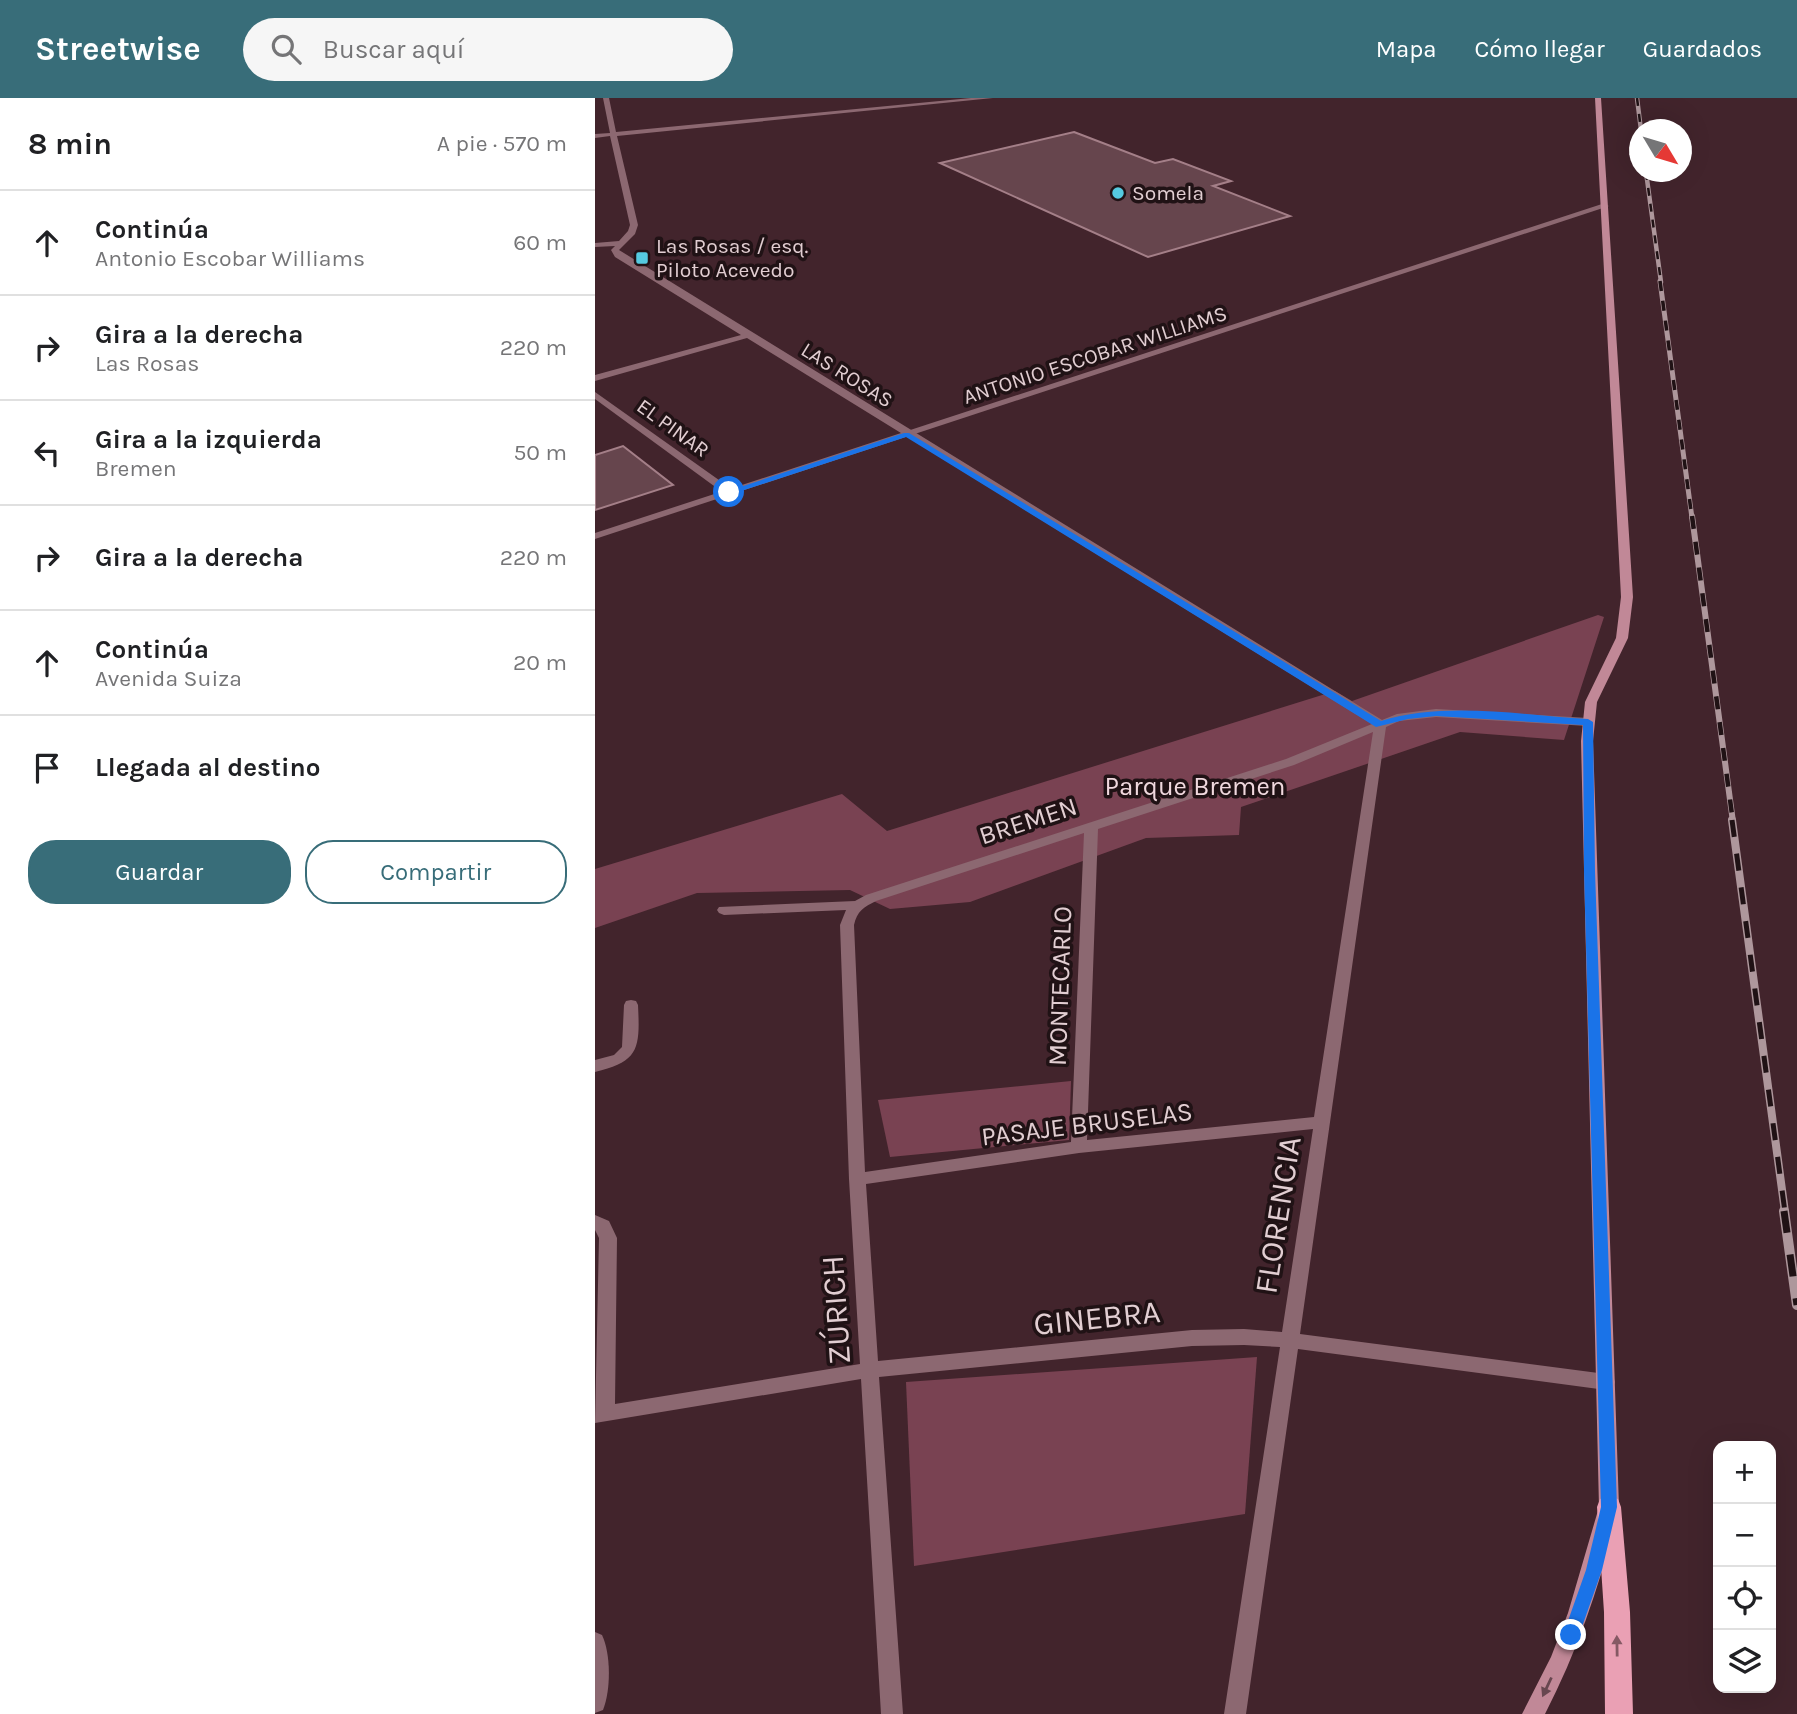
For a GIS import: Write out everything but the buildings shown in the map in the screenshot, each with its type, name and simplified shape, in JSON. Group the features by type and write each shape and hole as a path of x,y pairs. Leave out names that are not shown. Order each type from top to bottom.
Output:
{"main road":[{"path":"1598,98 1627,610 1622,638 1595,690 1588,722 1590,885 1609,1507 1617,1612 1619,1714"},
{"path":"1533,1714 1571,1635 1594,1570 1609,1507"}],"street":[{"path":"595,245 619,243 632,232 635,225 606,98"},
{"path":"595,136 989,98"},
{"name":"ANTONIO ESCOBAR WILLIAMS","path":"595,536 1605,206"},
{"name":"LAS ROSAS","path":"619,243 615,250 618,256 1380,724"},
{"path":"595,378 745,336"},
{"name":"EL PINAR","path":"595,395 729,492"},
{"name":"BREMEN","path":"724,909 858,905 871,898 1290,762 1380,724 1406,716 1436,713 1588,722"},
{"name":"FLORENCIA","path":"1235,1714 1380,724"},
{"name":"MONTECARLO","path":"1079,1147 1091,827"},
{"name":"ZÚRICH","path":"858,905 849,915 847,925 857,1179 892,1714"},
{"path":"595,1066 619,1060 628,1054 633,1045 631,1005"},
{"name":"PASAJE BRUSELAS","path":"857,1179 1079,1147 1322,1122"},
{"path":"595,1223 603,1226 608,1238 600,1414"},
{"name":"GINEBRA","path":"600,1414 870,1370 1192,1338 1289,1340 1606,1382"},
{"path":"595,1642 598,1656 595,1702"}],"green space":[{"name":"Parque Bremen","path":"1598,615 1604,617 1564,740 1460,732 1241,807 1239,835 1146,838 970,902 890,909 850,890 697,893 595,928 595,869 842,794 887,831 1335,691 1352,701"},
{"path":"1071,1081 1069,1140 890,1157 878,1100"},
{"path":"1257,1357 1245,1514 914,1566 906,1382"}],"railway":[{"path":"1637,98 1640,119"},
{"path":"1647,182 1661,282"},
{"path":"1660,281 1692,518"},
{"path":"1692,516 1733,822"},
{"path":"1732,820 1785,1212"},
{"path":"1784,1211 1797,1305"}],"place":[{"name":"Somela","path":"1118,193"},
{"name":"Las Rosas / esq. Piloto Acevedo","path":"642,258"}],"route":[{"path":"729,492 907,434 1380,724 1406,716 1436,713 1588,722 1589,871 1609,1507 1594,1570 1571,1635"}]}
